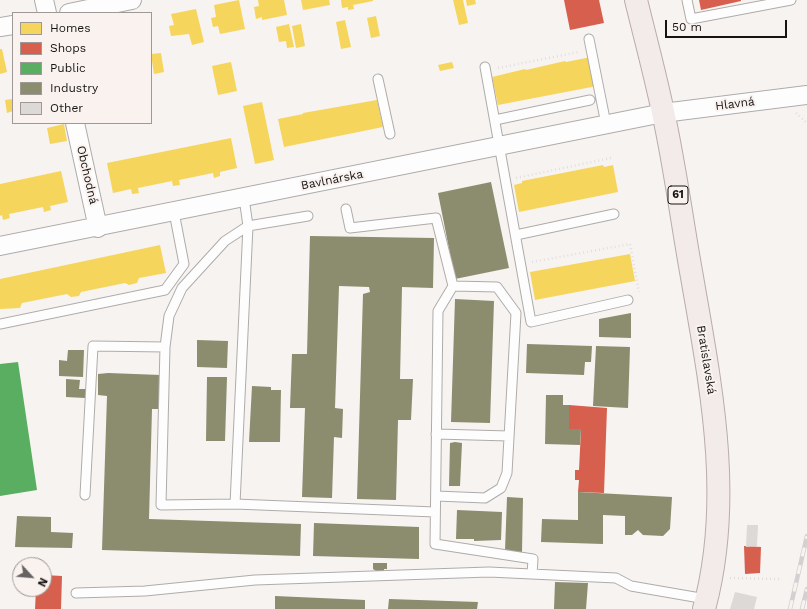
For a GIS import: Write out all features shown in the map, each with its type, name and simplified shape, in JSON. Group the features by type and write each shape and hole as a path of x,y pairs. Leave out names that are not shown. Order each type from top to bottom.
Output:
{"main road":[{"name":"61","path":"636,0 663,113"},
{"name":"Bratislavská","path":"663,113 708,365 716,424 718,514 711,578 705,604"}],"street":[{"path":"44,0 47,12"},
{"path":"74,12 132,0"},
{"path":"0,27 12,25"},
{"name":"Hlavná","path":"663,113 807,95"},
{"name":"Bavlnárska","path":"0,246 98,228 663,113"},
{"name":"Obchodná","path":"75,124 98,228"}],"lane":[{"path":"687,0 691,20 791,0"},
{"path":"589,39 606,124"},
{"path":"485,69 531,322 628,300"},
{"path":"378,79 390,134"},
{"path":"495,120 590,100"},
{"path":"235,504 248,226 244,198"},
{"path":"346,209 350,228 436,218 453,286 438,311 435,544 533,559 532,574"},
{"path":"0,324 165,290 184,264 174,212"},
{"path":"516,235 614,214"},
{"path":"308,216 248,226 225,241 182,288 169,316 165,348 161,504 235,504 435,512"},
{"path":"436,496 485,498 501,488 506,473 509,436 516,313 498,287 453,286"},
{"path":"85,495 93,346 165,348"},
{"path":"436,434 509,436"},
{"path":"76,593 145,592 255,580 489,572 616,578 631,586 705,604"}],"path":[{"path":"485,69 591,49"},
{"path":"506,180 611,158"},
{"path":"521,264 630,244 639,295"},
{"path":"711,578 779,579"}],"building: Homes":[{"path":"239,0 245,29 220,34 218,26 213,27 211,18 216,17 214,5"},
{"path":"258,0 284,0 287,15 262,20 262,17 256,19 254,7 259,6"},
{"path":"301,0 329,0 330,5 303,10"},
{"path":"341,0 373,1 353,5 354,9 348,10 348,7 342,8"},
{"path":"453,0 463,0 468,23 459,25"},
{"path":"466,0 475,0 476,4 467,6"},
{"path":"196,9 204,42 192,45 189,34 171,36 169,26 174,25 171,14"},
{"path":"376,16 380,36 371,38 367,18"},
{"path":"345,20 351,47 341,49 336,22"},
{"path":"289,24 294,47 287,48 286,41 279,42 276,27"},
{"path":"301,24 305,46 296,48 292,26"},
{"path":"0,49 2,49 7,72 0,74"},
{"path":"161,53 164,72 154,74 152,54"},
{"path":"591,57 597,86 498,105 492,77 525,69"},
{"path":"231,62 237,91 218,95 212,66"},
{"path":"452,62 454,68 440,71 438,65"},
{"path":"12,99 12,111 7,113 5,100"},
{"path":"377,100 383,127 284,147 278,119"},
{"path":"262,102 274,160 255,164 243,106"},
{"path":"64,124 67,141 50,144 47,128"},
{"path":"231,138 237,168 220,172 220,176 214,178 213,173 179,180 180,185 173,186 172,181 138,188 139,193 132,194 131,189 113,193 107,163"},
{"path":"603,165 604,167 613,165 618,192 519,212 514,185 522,183 522,181"},
{"path":"61,171 68,202 50,206 51,210 44,212 43,207 9,214 10,218 3,220 2,215 0,216 0,184"},
{"path":"160,245 166,273 139,278 137,283 129,285 125,283 81,292 79,296 71,297 67,294 22,303 20,308 0,309 0,279"},
{"path":"630,254 635,281 535,300 530,272"}],"building: Shops":[{"path":"564,0 599,0 604,23 570,30"},
{"path":"699,0 741,0 741,1 701,10"},
{"path":"569,405 607,408 604,493 578,492 579,480 575,480 575,470 579,470 581,429 569,429"},
{"path":"744,546 761,547 760,573 745,574"},
{"path":"52,575 62,576 61,609 35,609 36,597 52,597"}],"building: Public":[{"path":"18,362 37,490 0,496 0,364"}],"building: Industry":[{"path":"491,182 509,268 455,279 438,193"},
{"path":"310,236 434,238 433,288 402,287 400,379 413,379 411,420 398,420 396,500 357,499 363,294 370,292 369,287 339,286 335,408 343,409 342,438 334,437 332,498 302,497 305,408 290,408 292,354 307,354"},
{"path":"455,299 494,301 490,423 451,422"},
{"path":"631,313 631,338 599,337 599,319"},
{"path":"197,340 228,341 227,368 197,367"},
{"path":"527,344 592,346 591,362 585,362 584,375 526,373"},
{"path":"596,346 630,347 628,408 593,406"},
{"path":"68,350 84,350 83,377 59,376 59,360 67,361"},
{"path":"98,374 161,375 160,409 152,409 149,519 301,524 300,556 102,550 107,396 98,395"},
{"path":"207,377 227,377 225,441 206,441"},
{"path":"66,379 80,380 79,389 86,389 85,398 66,397"},
{"path":"252,386 271,387 271,390 281,390 280,442 249,442"},
{"path":"546,395 563,395 563,405 569,405 569,429 581,429 580,445 545,444"},
{"path":"450,443 462,443 460,486 449,486"},
{"path":"578,492 672,497 670,529 663,536 643,535 638,530 632,535 625,535 625,516 603,515 603,544 541,542 542,519 578,520"},
{"path":"507,497 523,498 522,552 505,551"},
{"path":"457,510 502,512 501,540 474,541 474,539 456,539"},
{"path":"17,516 51,517 51,532 73,533 72,548 15,547"},
{"path":"314,523 419,527 419,559 313,556"},
{"path":"373,563 387,563 387,569 384,569 384,572 376,571 373,569"},
{"path":"555,582 588,583 586,609 554,609"},
{"path":"275,596 365,600 365,609 275,609"},
{"path":"389,599 478,602 477,609 388,609"}],"building: Other":[{"path":"747,525 758,525 757,546 746,547"},
{"path":"735,592 757,597 754,609 730,609"}],"railway":[{"path":"790,609 807,536"},
{"path":"802,609 807,589"}]}
